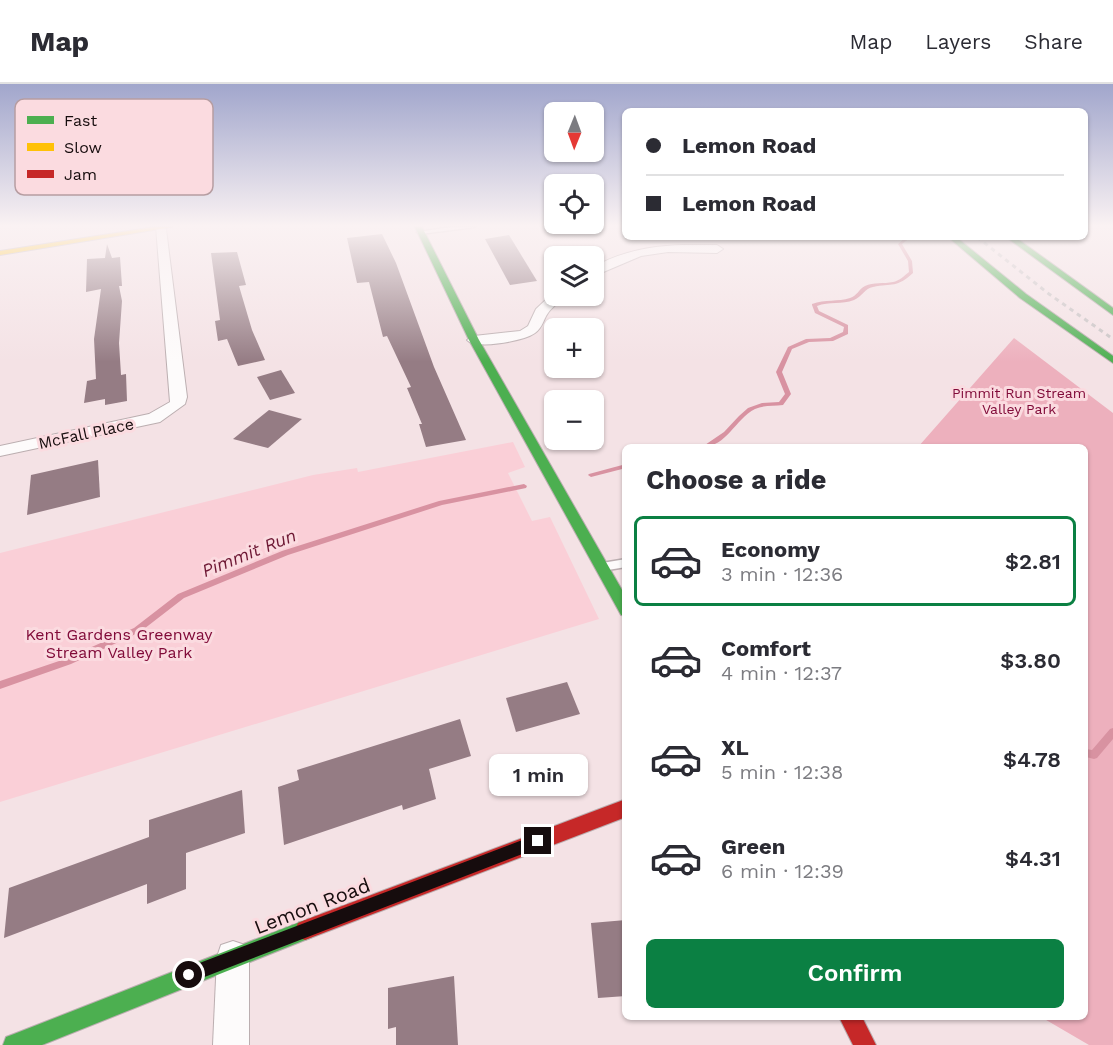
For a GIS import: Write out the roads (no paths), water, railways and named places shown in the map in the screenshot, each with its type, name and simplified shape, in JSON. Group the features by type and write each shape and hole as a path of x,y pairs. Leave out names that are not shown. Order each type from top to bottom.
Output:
{"main road":[{"path":"440,272 474,340 622,604"},
{"path":"994,272 1031,302 1113,360"},
{"path":"1055,272 1113,312"},
{"name":"Lemon Road","path":"14,1045 232,957 622,810"},
{"path":"852,1020 866,1045"}],"street":[{"name":"McFall Place","path":"0,451 177,412 179,397 168,272"},
{"path":"474,340 515,336 534,329 540,323 541,312 547,306"},
{"path":"231,1045 232,957"}],"lane":[{"path":"600,568 622,564"}],"waterway":[{"path":"710,444 727,433 750,409 762,405 781,404 788,394 779,372 790,348 808,340 831,340 846,333 846,326 817,312 814,305 852,299 867,287 894,283 905,278 911,272"},
{"name":"Pimmit Run","path":"591,475 622,467"},
{"name":"Pimmit Run","path":"0,685 68,662 137,630 181,596 285,553 441,503 524,486"},
{"name":"Pimmit Run","path":"1088,754 1094,755 1113,732"}],"railway":[{"path":"1021,272 1113,339"}],"park label":[{"name":"Pimmit Run Stream Valley Park","path":"1019,402"},
{"name":"Kent Gardens Greenway Stream Valley Park","path":"119,643"}]}
